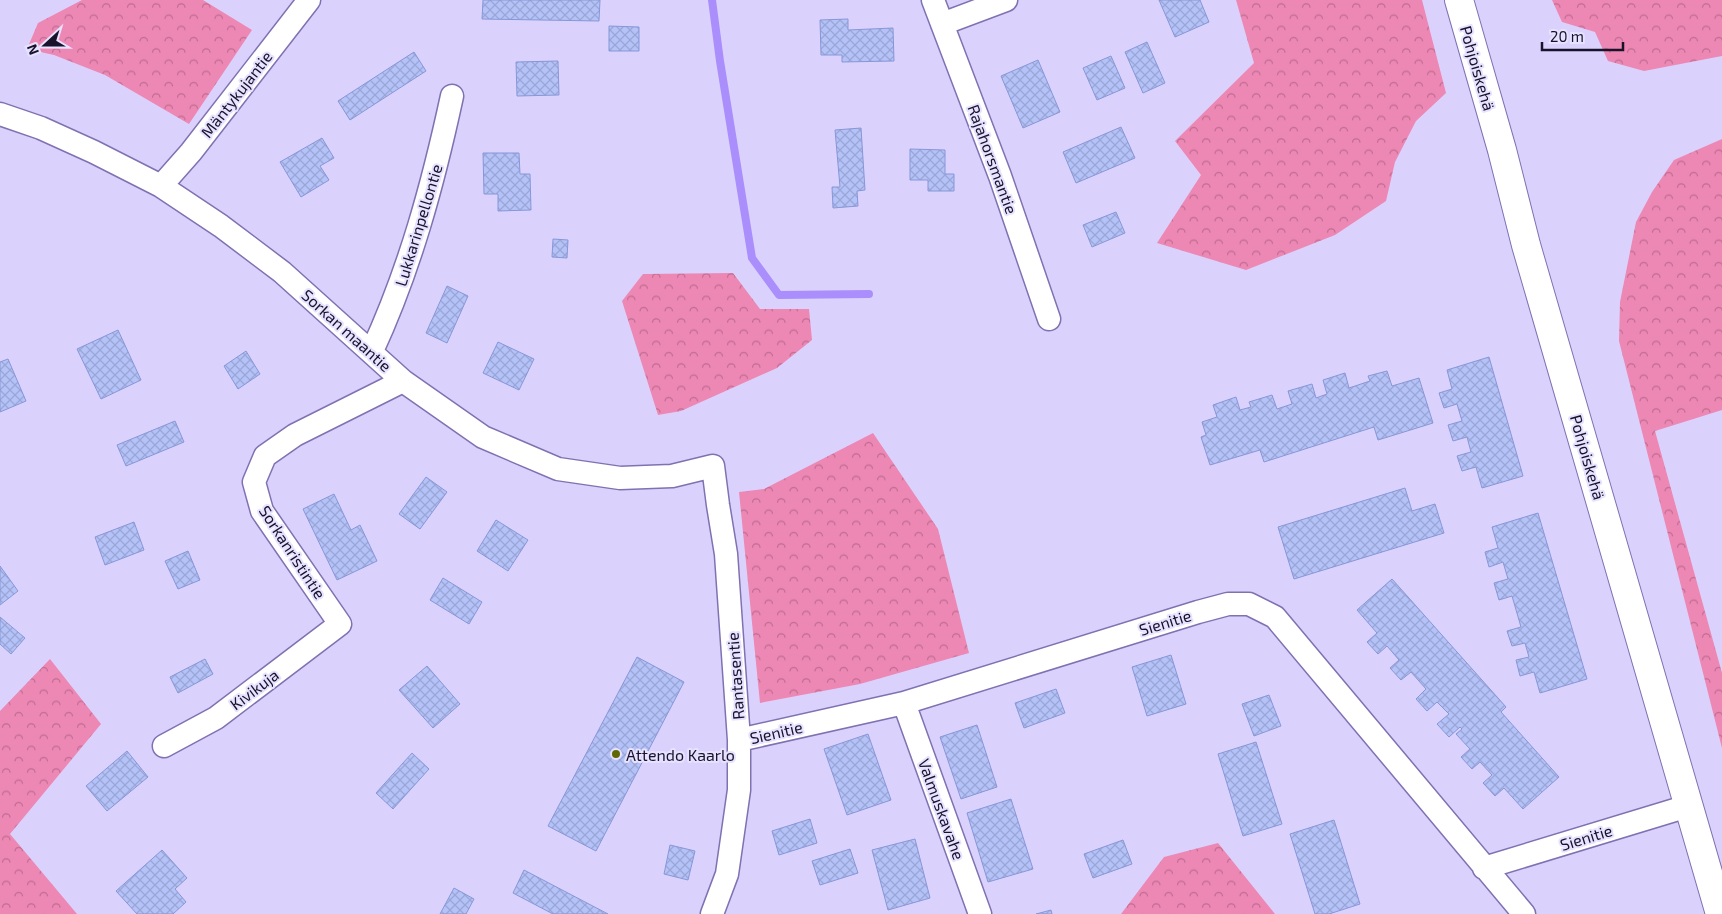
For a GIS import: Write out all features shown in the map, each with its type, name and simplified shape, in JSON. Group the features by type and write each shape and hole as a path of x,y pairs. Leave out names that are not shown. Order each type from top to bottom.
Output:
{"main road":[{"name":"Pohjoiskehä","path":"1459,0 1502,150 1526,245 1720,914"}],"street":[{"name":"Mäntykujantie","path":"161,186 191,152 309,0"},
{"name":"Rajahorsmantie","path":"933,0 1000,176 1049,319"},
{"path":"942,24 1006,0"},
{"name":"Lukkarinpellontie","path":"372,351 387,318 410,257 438,159 452,96"},
{"name":"Sorkan maantie","path":"0,114 40,128 94,152 161,186 221,226 282,272 403,380 482,437 558,469 620,478 672,476 713,466"},
{"name":"Sorkanristintie","path":"340,624 262,511 254,482 265,456 295,435 403,380"},
{"name":"Rantasentie","path":"712,914 727,874 738,790 739,740 726,554 713,466"},
{"name":"Sienitie","path":"739,740 904,703 1198,612 1228,604 1249,604 1275,617 1524,914"},
{"name":"Kivikuja","path":"164,746 216,718 340,624"},
{"name":"Valmuskavahe","path":"904,703 980,914"},
{"name":"Sienitie","path":"1484,868 1688,806"}],"green space":[{"path":"82,0 203,0 252,30 189,124 105,75 54,55 27,49 38,23"},
{"path":"1236,0 1422,0 1446,93 1416,121 1395,162 1386,201 1335,235 1246,270 1157,243 1201,175 1175,141 1254,63"},
{"path":"1552,0 1722,0 1722,56 1644,71 1608,61 1595,32 1562,22"},
{"path":"1722,139 1722,410 1655,431 1722,673 1722,748 1619,341 1620,302 1636,222 1652,192 1674,160"},
{"path":"733,273 760,309 809,309 812,340 777,368 681,411 658,415 622,301 643,274"},
{"path":"873,433 938,529 969,653 860,684 760,703 739,492 764,489"},
{"path":"50,659 101,724 10,834 77,914 0,914 0,711"},
{"path":"1218,843 1275,914 1121,914 1164,857"}],"building":[{"path":"483,0 600,0 599,21 482,19"},
{"path":"1159,0 1200,0 1209,22 1175,37"},
{"path":"848,19 848,30 893,28 894,61 842,62 842,55 821,55 820,20"},
{"path":"609,26 639,27 639,51 609,51"},
{"path":"1147,42 1165,83 1143,93 1125,52"},
{"path":"414,52 426,71 350,120 338,101"},
{"path":"1111,56 1125,88 1097,100 1083,68"},
{"path":"1038,60 1060,112 1023,128 1001,76"},
{"path":"558,61 559,95 517,96 516,62"},
{"path":"1121,127 1135,158 1076,183 1063,152"},
{"path":"861,128 865,190 857,191 858,206 833,208 832,187 840,187 835,130"},
{"path":"322,138 334,158 320,166 329,180 301,197 280,162"},
{"path":"910,149 945,150 945,174 954,174 954,191 928,191 928,180 910,180"},
{"path":"483,153 519,153 520,174 530,174 531,210 498,211 498,194 484,194"},
{"path":"1116,212 1125,233 1092,247 1083,225"},
{"path":"553,239 568,240 567,258 552,257"},
{"path":"447,286 468,296 447,343 426,333"},
{"path":"118,330 141,380 101,399 77,349"},
{"path":"498,342 534,359 519,390 483,373"},
{"path":"246,351 260,374 238,389 224,366"},
{"path":"1489,357 1523,476 1482,488 1476,467 1462,471 1457,456 1471,452 1467,437 1453,441 1448,425 1462,421 1457,404 1444,408 1439,393 1452,389 1447,370"},
{"path":"8,359 26,401 0,412 0,362"},
{"path":"1387,371 1392,386 1419,378 1433,423 1378,440 1374,427 1264,462 1260,450 1210,465 1201,437 1206,435 1202,422 1217,417 1213,405 1236,397 1240,410 1251,407 1249,402 1272,395 1277,409 1292,404 1288,391 1312,384 1316,398 1327,394 1323,380 1345,373 1349,388 1370,381 1368,376"},
{"path":"175,421 184,442 126,466 117,445"},
{"path":"426,477 447,492 420,529 399,514"},
{"path":"1405,488 1412,511 1435,504 1444,533 1294,579 1278,527"},
{"path":"334,494 351,530 360,525 377,561 337,580 303,509"},
{"path":"1538,513 1587,679 1540,693 1534,672 1520,676 1516,660 1529,657 1525,643 1512,646 1507,631 1521,627 1512,596 1499,600 1494,583 1508,579 1503,562 1489,567 1485,552 1498,548 1492,527"},
{"path":"496,520 528,540 508,571 477,551"},
{"path":"134,522 144,550 105,565 95,537"},
{"path":"188,551 200,580 178,589 165,561"},
{"path":"0,566 18,591 0,605"},
{"path":"443,578 482,602 469,624 430,600"},
{"path":"1392,579 1506,707 1501,712 1559,777 1523,809 1504,788 1495,796 1483,783 1492,775 1480,762 1472,769 1461,757 1470,749 1456,734 1462,729 1460,727 1449,737 1437,724 1449,714 1437,702 1427,711 1416,699 1426,689 1411,672 1401,680 1390,668 1399,660 1387,646 1378,654 1367,642 1377,633 1357,610"},
{"path":"0,617 25,638 11,654 0,644"},
{"path":"1171,655 1186,704 1147,716 1132,667"},
{"name":"Attendo Kaarlo","path":"637,657 684,682 596,851 548,826"},
{"path":"205,659 213,674 178,693 170,677"},
{"path":"427,666 460,704 433,728 399,690"},
{"path":"1056,689 1065,713 1024,728 1015,703"},
{"path":"1269,695 1281,726 1254,736 1242,704"},
{"path":"977,725 997,787 961,799 940,737"},
{"path":"868,734 891,800 847,815 824,749"},
{"path":"1256,742 1282,824 1243,836 1218,754"},
{"path":"127,751 148,777 107,811 86,786"},
{"path":"412,753 429,769 393,809 376,793"},
{"path":"1011,799 1033,869 988,882 967,813"},
{"path":"810,819 817,843 779,855 772,831"},
{"path":"1334,820 1360,904 1329,914 1315,914 1290,834"},
{"path":"915,839 930,898 888,910 872,850"},
{"path":"1123,840 1132,864 1093,878 1084,854"},
{"path":"670,845 695,851 688,880 664,874"},
{"path":"850,849 858,873 820,885 812,861"},
{"path":"162,850 187,878 175,889 186,902 173,914 137,914 116,891"},
{"path":"524,870 608,914 553,914 513,893"},
{"path":"454,888 474,899 466,914 440,914"},
{"path":"1051,910 1052,914 1036,914"}],"waterway":[{"path":"712,0 752,258 779,295 869,294"}],"place":[{"name":"Attendo Kaarlo","path":"616,754"}]}
